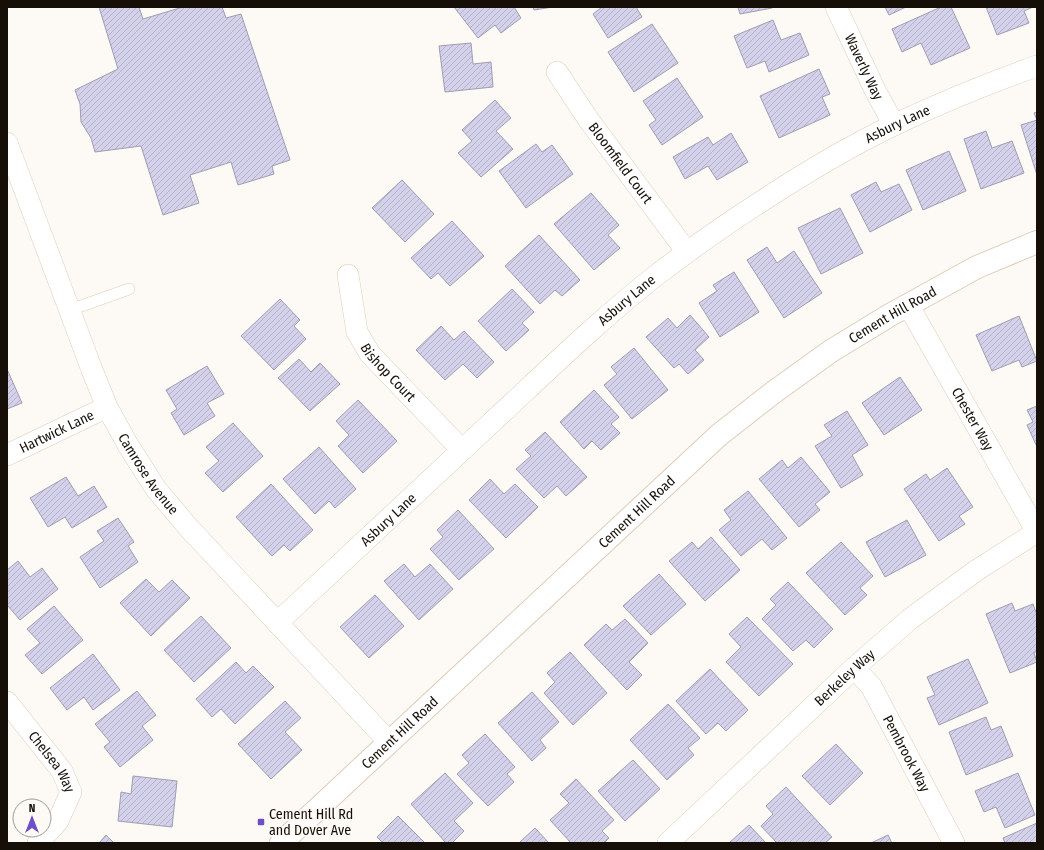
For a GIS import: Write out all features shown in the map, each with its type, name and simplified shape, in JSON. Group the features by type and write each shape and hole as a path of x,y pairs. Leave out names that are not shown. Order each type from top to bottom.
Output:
{"street":[{"name":"Waverly Way","path":"836,7 875,90 894,125"},
{"name":"Asbury Lane","path":"277,623 608,316 687,252 799,177 894,125 929,109 1037,66"},
{"name":"Bloomfield Court","path":"557,72 588,119 687,252"},
{"name":"Camrose Avenue","path":"7,143 107,407 128,445 156,489 188,527 389,742"},
{"name":"Cement Hill Road","path":"281,843 719,435 774,392 831,351 908,305 977,267 1037,242"},
{"name":"Bishop Court","path":"348,275 357,332 370,354 462,450"},
{"name":"Chester Way","path":"908,305 1037,532"},
{"name":"Hartwick Lane","path":"7,455 107,407"},
{"name":"Berkeley Way","path":"668,843 854,668 910,619 977,570 1037,532"},
{"name":"Pembrook Way","path":"854,668 871,686 954,843"},
{"name":"Chelsea Way","path":"7,702 62,771 71,792 58,822 38,843"}],"lane":[{"path":"70,310 129,289"}],"building":[{"path":"99,7 139,7 143,19 183,7 222,7 226,18 241,14 290,160 272,166 274,174 238,185 231,162 190,175 199,203 163,215 141,146 95,152 91,138 81,122 80,104 75,90 118,69"},
{"path":"454,7 514,7 521,18 501,33 495,25 478,38"},
{"path":"533,7 553,7 534,10"},
{"path":"602,7 636,7 642,17 608,38 593,14"},
{"path":"738,7 771,7 772,8 740,14"},
{"path":"885,7 906,7 889,15"},
{"path":"941,7 951,7 970,48 931,65 921,43 902,52 892,29"},
{"path":"986,7 1033,7 1024,11 1029,23 997,35"},
{"path":"773,20 781,40 800,33 809,55 769,72 765,61 747,68 734,36"},
{"path":"652,24 678,63 634,92 608,52"},
{"path":"471,43 473,64 491,62 493,87 445,92 439,46"},
{"path":"819,69 830,94 822,97 830,115 779,138 760,96"},
{"path":"677,78 703,117 662,145 649,125 656,120 643,101"},
{"path":"495,100 511,118 496,131 513,149 481,177 458,153 472,141 462,130"},
{"path":"1037,112 1037,120 1034,113"},
{"path":"1037,120 1037,175 1021,125"},
{"path":"986,131 992,148 1012,141 1024,173 981,189 964,139"},
{"path":"731,133 748,162 717,180 708,166 685,179 673,157 708,137 713,145"},
{"path":"536,144 542,152 552,145 573,174 526,208 499,171"},
{"path":"949,151 966,191 923,210 906,170"},
{"path":"402,180 434,214 405,242 372,208"},
{"path":"876,182 881,192 899,184 912,210 870,232 851,195"},
{"path":"591,193 619,225 608,235 620,248 594,270 554,224"},
{"path":"840,208 863,253 821,274 798,228"},
{"path":"452,221 484,256 450,286 438,273 431,279 411,258"},
{"path":"539,235 580,280 562,296 555,290 540,304 505,266"},
{"path":"767,247 777,263 794,251 822,293 784,318 747,260"},
{"path":"734,272 759,312 720,337 699,303 717,291 713,285"},
{"path":"512,289 534,312 522,323 529,330 506,351 478,321"},
{"path":"280,299 300,320 294,326 306,339 274,370 241,336"},
{"path":"690,315 709,337 695,350 704,360 688,374 679,364 674,368 646,337 668,318 677,328"},
{"path":"1019,316 1037,361 1022,367 1019,360 992,371 976,335"},
{"path":"441,326 454,340 464,331 494,362 477,378 463,364 445,380 416,350"},
{"path":"634,348 668,390 632,419 604,385 617,374 611,367"},
{"path":"299,359 311,372 320,363 340,384 310,411 278,378"},
{"path":"207,366 224,394 207,403 215,416 184,435 171,413 177,409 166,390"},
{"path":"7,369 22,403 7,409"},
{"path":"900,377 922,410 884,435 862,403"},
{"path":"594,390 619,417 611,424 620,433 601,450 592,441 584,449 560,422"},
{"path":"358,400 397,441 363,473 338,446 349,435 336,421"},
{"path":"1037,406 1037,447 1027,425 1033,422 1027,410"},
{"path":"847,411 868,445 852,455 863,475 841,488 815,446 832,436 824,425"},
{"path":"233,423 263,456 223,492 205,473 219,461 206,447"},
{"path":"545,432 587,477 566,496 557,486 544,498 516,469 531,456 525,450"},
{"path":"319,447 356,489 335,508 329,501 315,514 283,479"},
{"path":"801,457 830,492 815,504 820,510 799,527 759,479 782,460 788,468"},
{"path":"947,468 973,507 959,516 965,524 939,541 904,489 926,474 930,480"},
{"path":"66,477 78,496 94,486 107,507 72,528 65,517 48,527 30,498"},
{"path":"490,479 504,494 515,484 538,507 506,538 469,500"},
{"path":"271,484 313,530 290,551 284,545 272,556 236,517"},
{"path":"748,491 787,538 772,550 762,539 741,556 719,530 731,520 724,510"},
{"path":"458,510 494,549 459,580 430,549 443,537 437,530"},
{"path":"118,518 134,542 128,546 138,562 100,588 80,557 104,541 97,531"},
{"path":"907,520 926,555 885,577 866,542"},
{"path":"711,537 740,570 705,601 669,561 692,542 698,549"},
{"path":"841,542 873,576 860,588 867,595 845,615 806,573"},
{"path":"18,561 30,577 42,568 58,589 20,620 7,605 7,570"},
{"path":"404,564 415,577 430,564 453,589 419,620 384,581"},
{"path":"659,574 686,604 651,635 623,606"},
{"path":"146,579 159,592 172,580 190,598 151,636 120,603"},
{"path":"788,582 833,629 814,648 806,640 793,651 762,619 776,605 770,599"},
{"path":"375,595 404,626 369,658 340,627"},
{"path":"1012,603 1015,611 1033,604 1037,615 1037,651 1034,653 1037,662 1010,673 986,614"},
{"path":"54,606 83,640 42,674 25,655 40,643 27,629"},
{"path":"201,616 231,648 194,682 164,650"},
{"path":"747,617 793,664 759,696 726,662 741,647 729,634"},
{"path":"625,619 648,643 629,662 642,675 627,690 584,645 606,624 612,630"},
{"path":"570,652 607,693 573,725 544,693 555,682 547,673"},
{"path":"93,654 120,690 93,710 84,697 67,710 50,688"},
{"path":"968,659 988,703 939,725 927,698 935,695 927,677"},
{"path":"236,662 246,673 253,666 274,687 235,724 221,709 212,717 196,699"},
{"path":"710,669 748,710 726,731 718,723 706,734 676,701"},
{"path":"137,691 156,715 142,726 153,740 120,767 104,747 110,742 95,724"},
{"path":"532,692 559,722 540,740 546,748 532,761 498,723"},
{"path":"285,701 301,718 285,732 302,750 271,779 238,744"},
{"path":"668,704 700,738 688,748 694,755 667,780 630,740"},
{"path":"986,717 991,730 1001,726 1013,756 966,775 949,732"},
{"path":"485,734 515,767 507,774 514,782 488,806 457,774 469,763 462,755"},
{"path":"836,744 863,773 830,805 802,776"},
{"path":"633,760 660,789 625,821 598,791"},
{"path":"445,773 473,803 454,821 464,831 452,843 446,843 411,804"},
{"path":"1018,773 1035,815 1005,828 996,807 984,812 975,791"},
{"path":"133,776 177,781 172,827 118,821 121,792 131,794"},
{"path":"576,779 614,820 602,831 609,838 604,843 571,843 550,820 569,803 560,794"},
{"path":"786,787 832,837 825,843 777,843 761,826 773,814 766,806"},
{"path":"398,816 425,843 383,843 377,837"},
{"path":"1037,823 1037,843 1005,843 1003,838"},
{"path":"749,825 766,843 729,843"},
{"path":"535,828 549,843 519,843"},
{"path":"106,835 114,843 99,843"},
{"path":"888,835 892,843 871,843"}],"place":[{"name":"Cement Hill Rd and Dover Ave","path":"261,822"}]}
